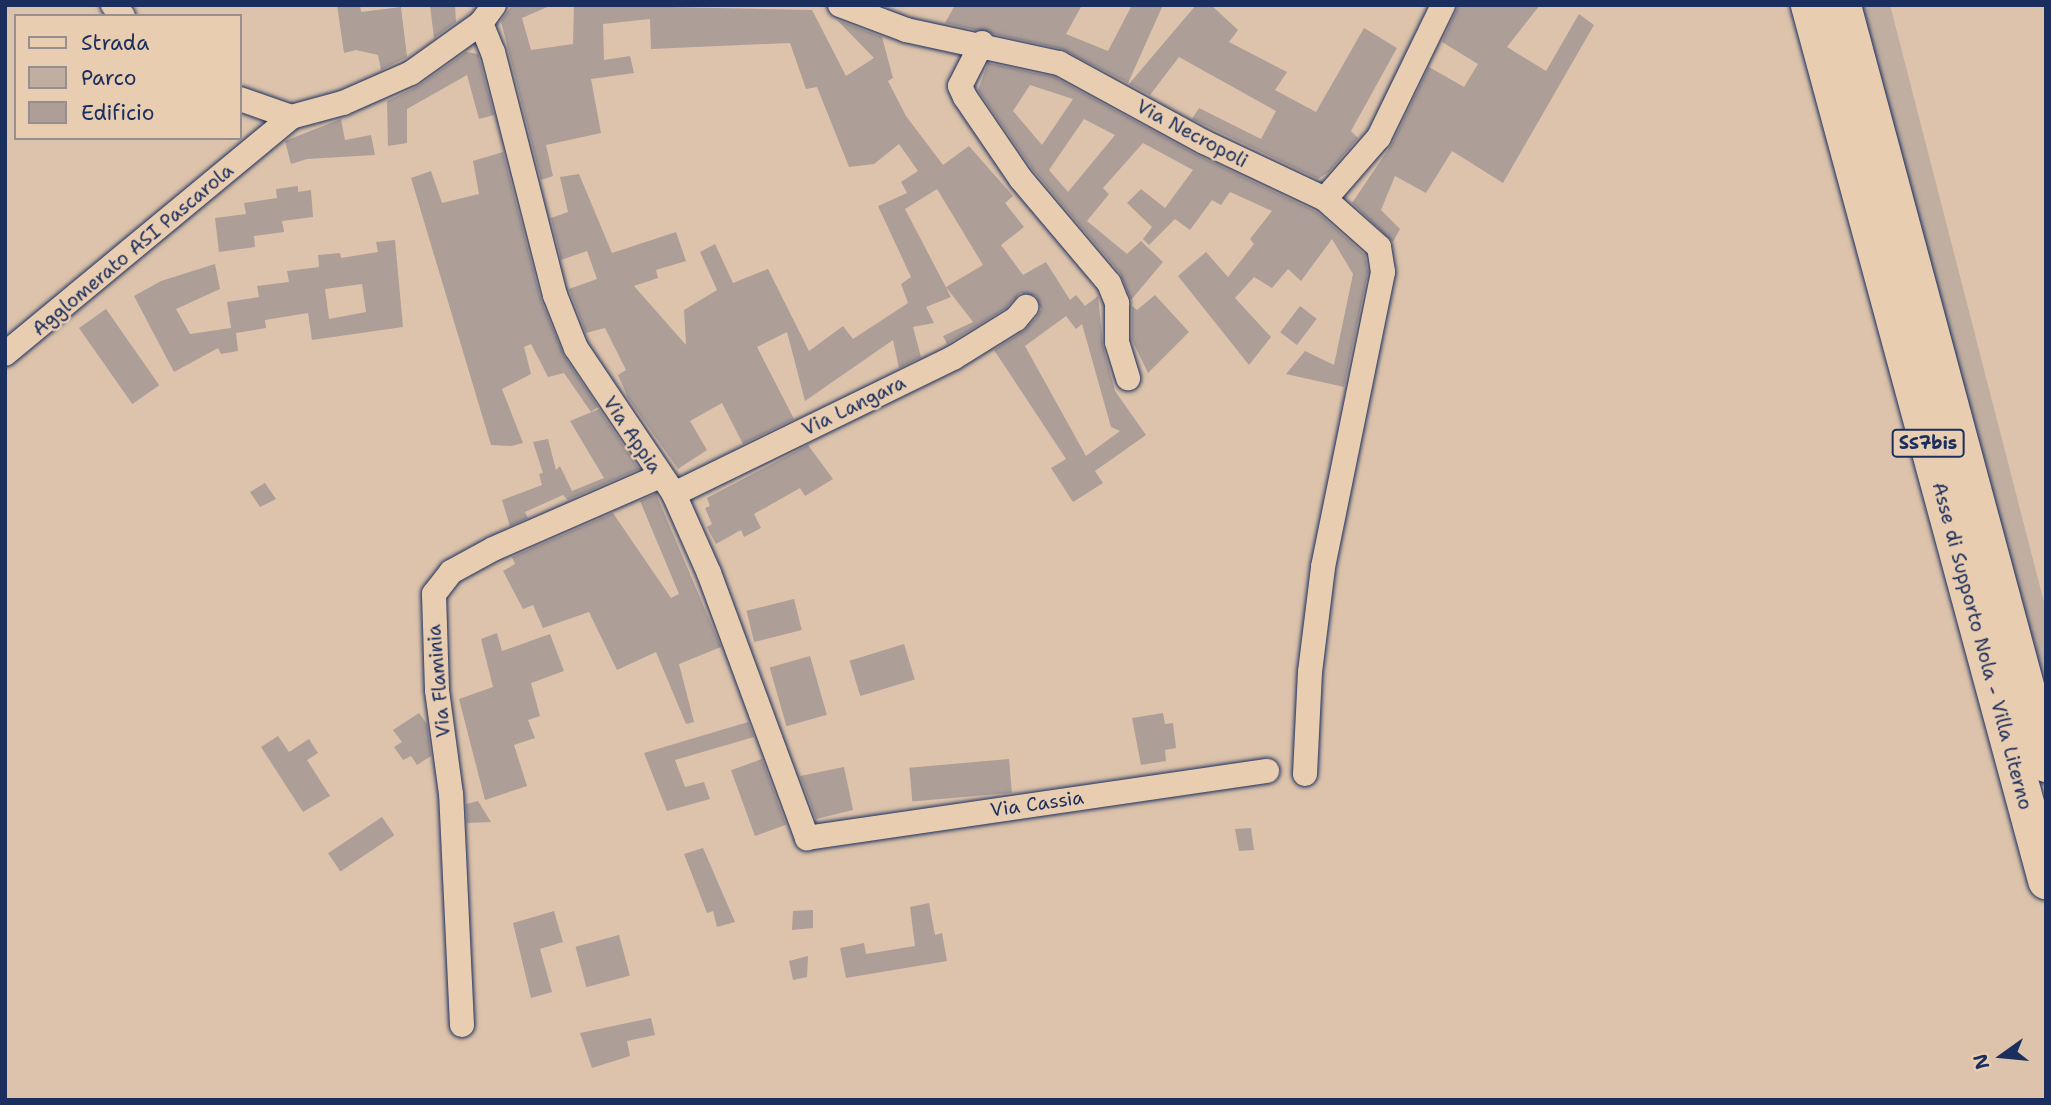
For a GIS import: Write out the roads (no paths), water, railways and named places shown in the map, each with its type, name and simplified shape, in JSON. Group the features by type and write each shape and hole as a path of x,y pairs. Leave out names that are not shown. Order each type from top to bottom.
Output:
{"highway":[{"name":"Asse di Supporto Nola - Villa Literno","path":"1810,5 2046,880"},
{"name":"Asse di Supporto Nola - Villa Literno","path":"1842,5 2046,763"}],"street":[{"name":"Via Necropoli","path":"840,5 906,30 982,43 1059,63 1204,142 1325,199 1378,247 1383,272 1322,567 1310,672 1305,774"},
{"path":"1325,199 1379,137 1443,5"},
{"path":"242,100 291,117 343,103 411,73 488,14"},
{"name":"Via Appia","path":"488,14 493,52 555,295 576,348 667,485 709,573 807,838"},
{"path":"982,43 960,86 1021,179 1109,283 1117,303 1117,342 1128,378"},
{"name":"Agglomerato ASI Pascarola","path":"5,354 291,117"},
{"name":"Via Langara","path":"667,485 953,358 1016,319 1026,307"},
{"name":"Via Flaminia","path":"462,1025 451,794 438,690 434,594 451,572 493,549 667,485"},
{"name":"Via Cassia","path":"807,838 1266,771"}]}
